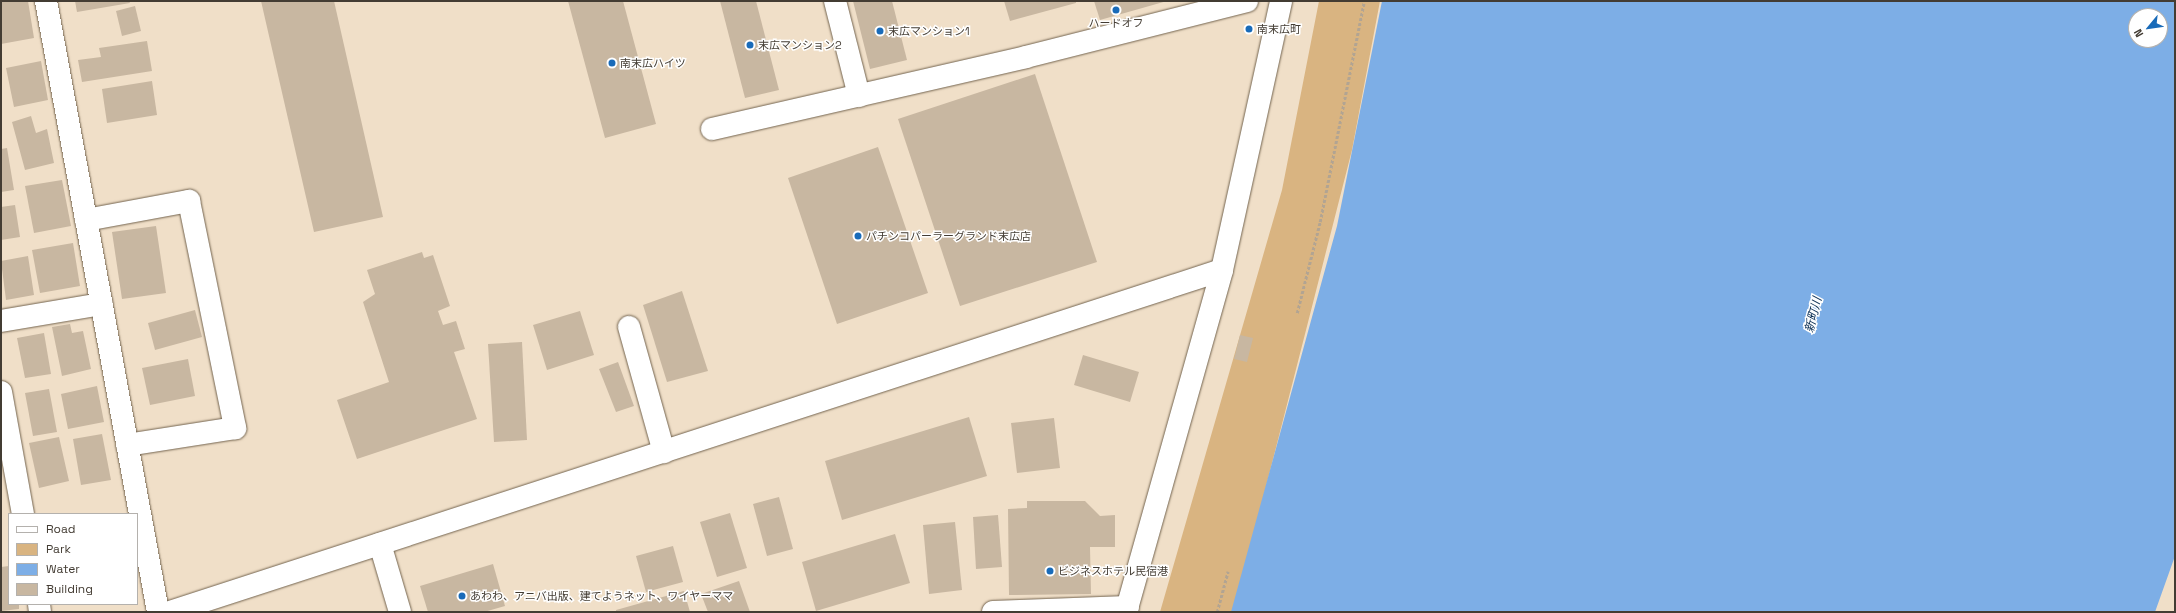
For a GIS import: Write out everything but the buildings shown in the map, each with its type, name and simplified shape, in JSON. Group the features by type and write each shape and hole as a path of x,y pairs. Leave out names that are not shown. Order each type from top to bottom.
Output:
{"street":[{"path":"46,1 158,612"},
{"path":"835,1 859,96"},
{"path":"712,129 859,96 1247,1"},
{"path":"993,612 1127,610 1222,270 1281,1"},
{"path":"86,220 189,201 235,428 127,445"},
{"path":"170,612 1222,270"},
{"path":"1,321 102,304"},
{"path":"628,327 664,452"},
{"path":"1,392 23,513"},
{"path":"380,544 400,612"}],"path":[{"path":"1297,313 1320,222 1364,1"},
{"path":"1217,612 1228,571"}],"green space":[{"path":"1319,1 1380,1 1352,150 1234,612 1160,612 1282,190"}],"water":[{"name":"新町川","path":"1382,1 2175,1 2175,556 2155,612 1231,612 1337,226"}],"place":[{"name":"ハードオフ","path":"1116,10"},
{"name":"南末広町","path":"1249,29"},
{"name":"末広マンション1","path":"880,31"},
{"name":"末広マンション2","path":"750,45"},
{"name":"南末広ハイツ","path":"612,63"},
{"name":"パチンコパーラーグランド末広店","path":"858,236"},
{"name":"ビジネスホテル民宿港","path":"1050,571"},
{"name":"あわわ、アニバ出版、建てようネット、ワイヤーママ","path":"462,596"}]}
